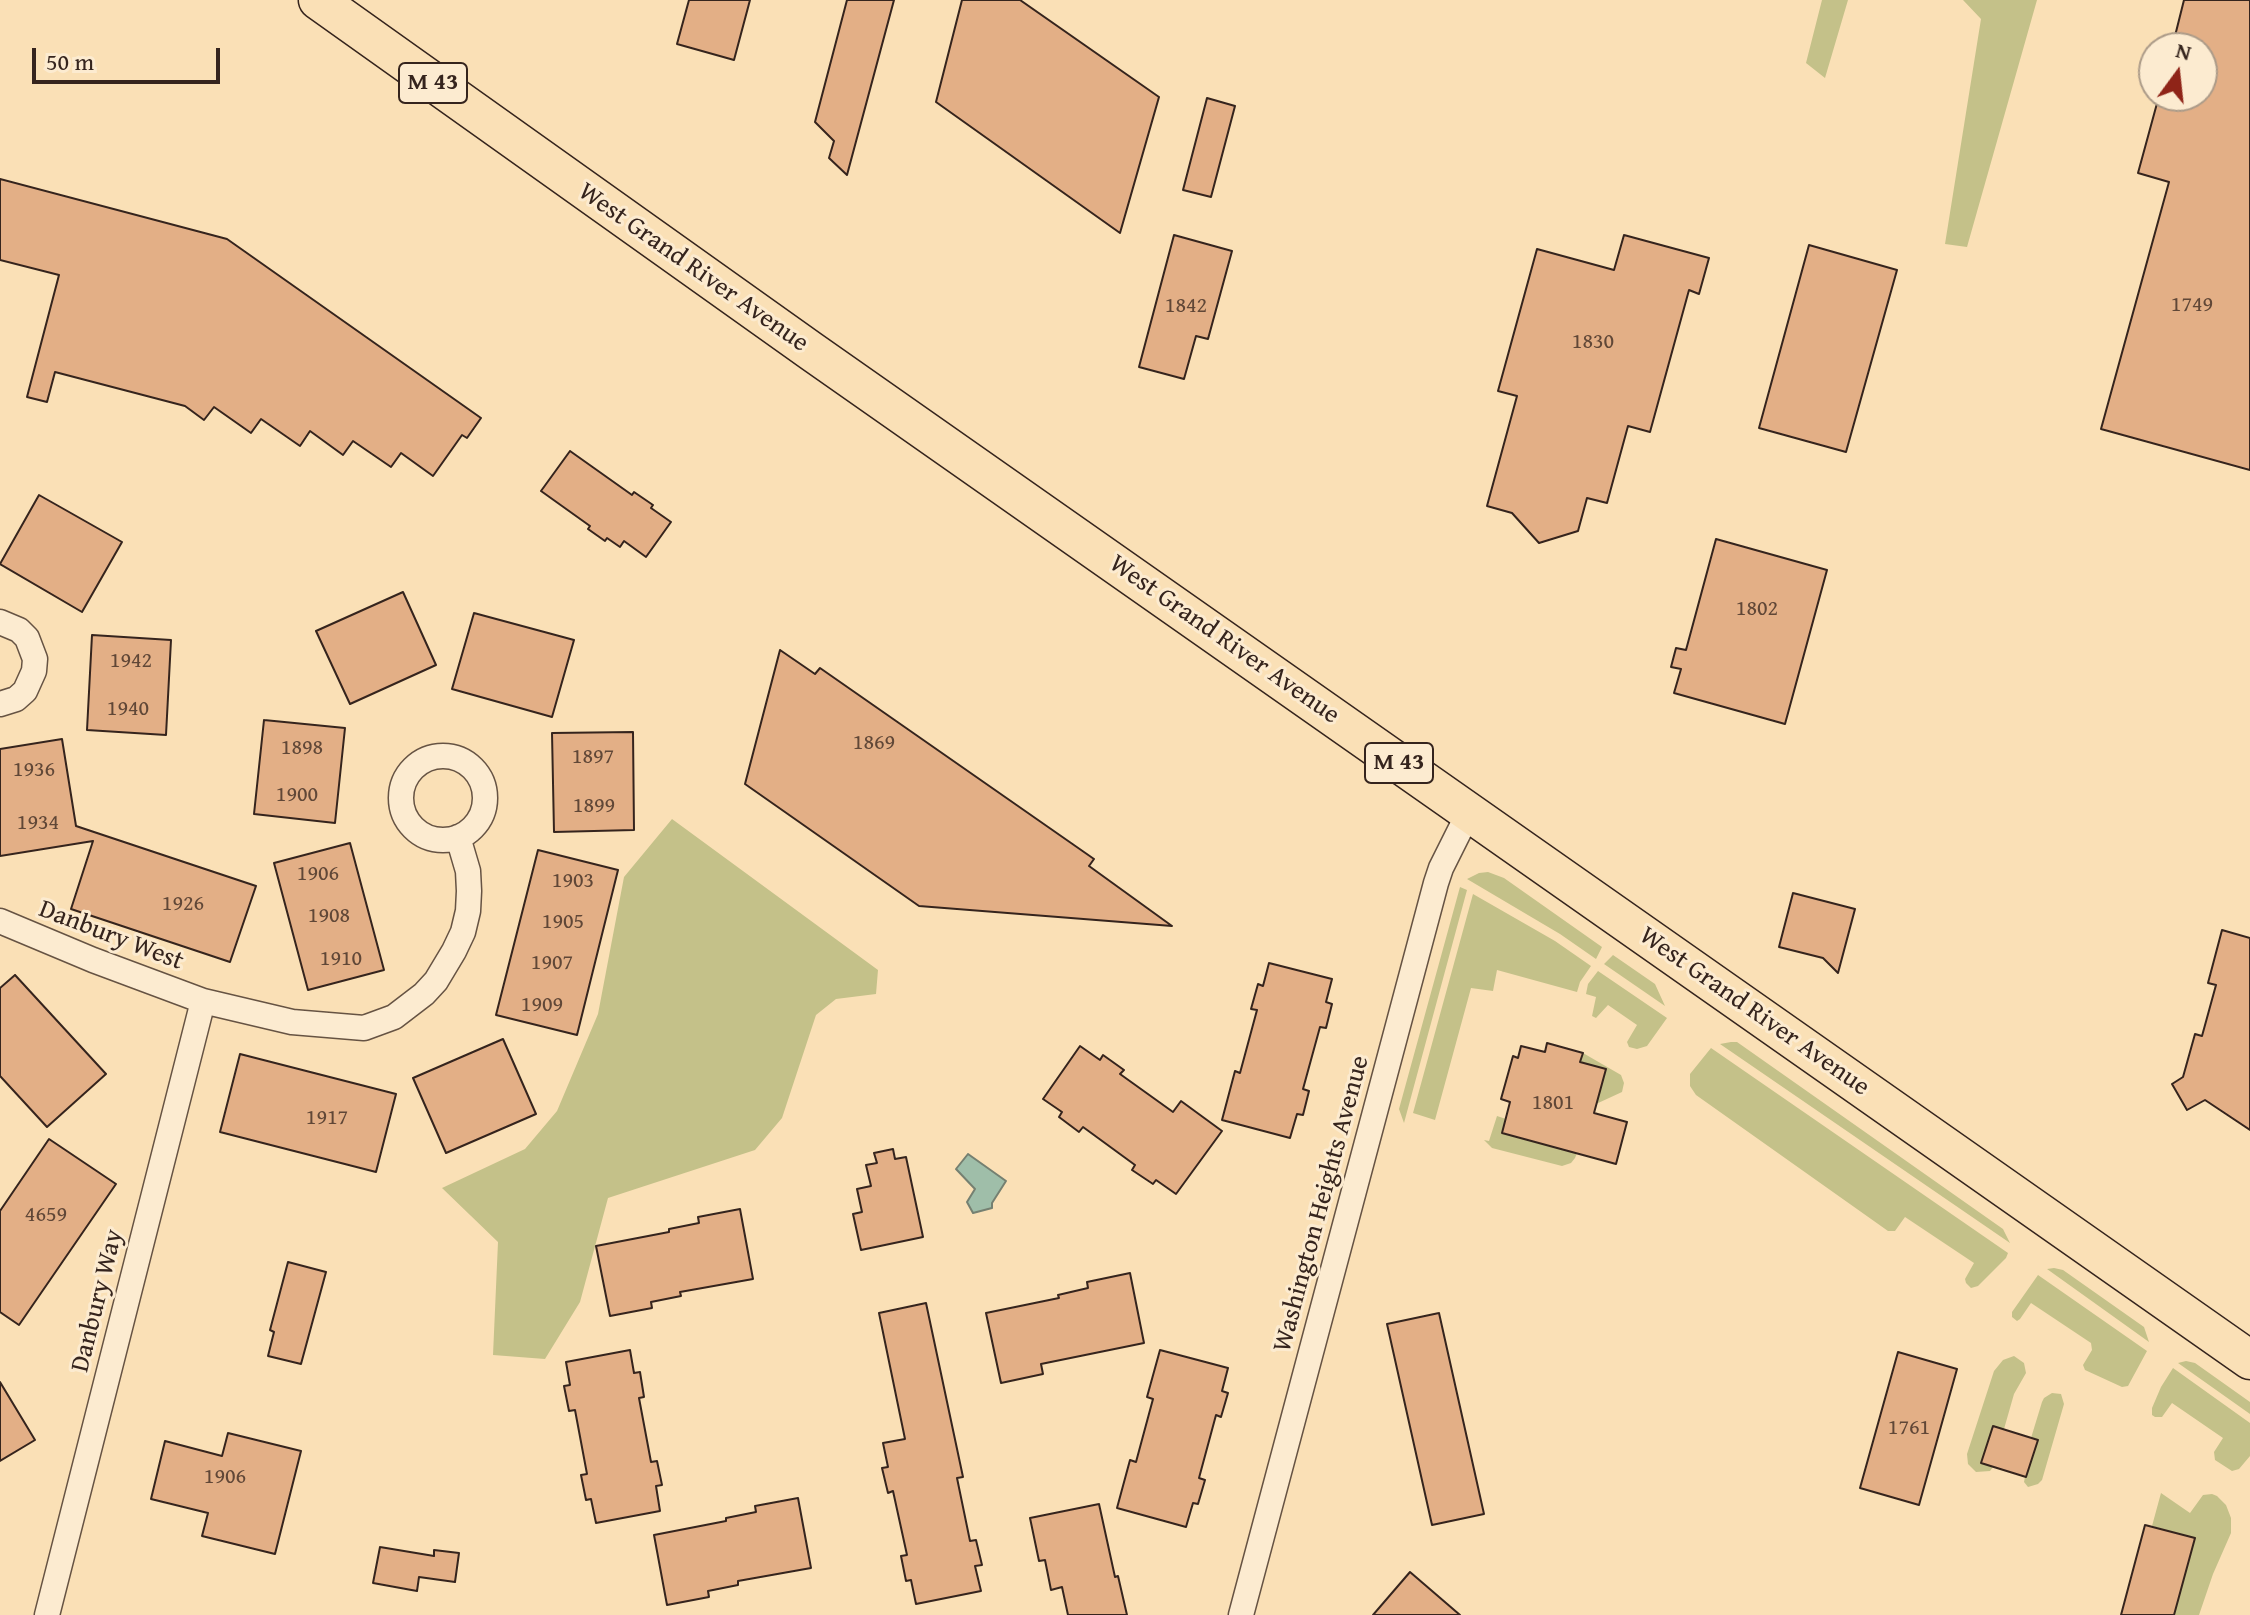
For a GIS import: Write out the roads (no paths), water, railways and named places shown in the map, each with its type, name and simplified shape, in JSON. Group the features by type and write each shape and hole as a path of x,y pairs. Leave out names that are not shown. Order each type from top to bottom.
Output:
{"main road":[{"name":"West Grand River Avenue","path":"318,0 624,219 2250,1360"}],"street":[{"path":"0,622 19,630 27,638 35,659 34,671 25,691 16,699 0,704"},
{"name":"Washington Heights Avenue","path":"1241,1615 1436,883 1469,812"},
{"name":"Danbury West","path":"0,921 107,966 203,1001 292,1022 364,1028 394,1017 417,1000 436,981 463,932 468,911 468,871 458,837"},
{"name":"Danbury Way","path":"47,1615 203,1001"}]}
